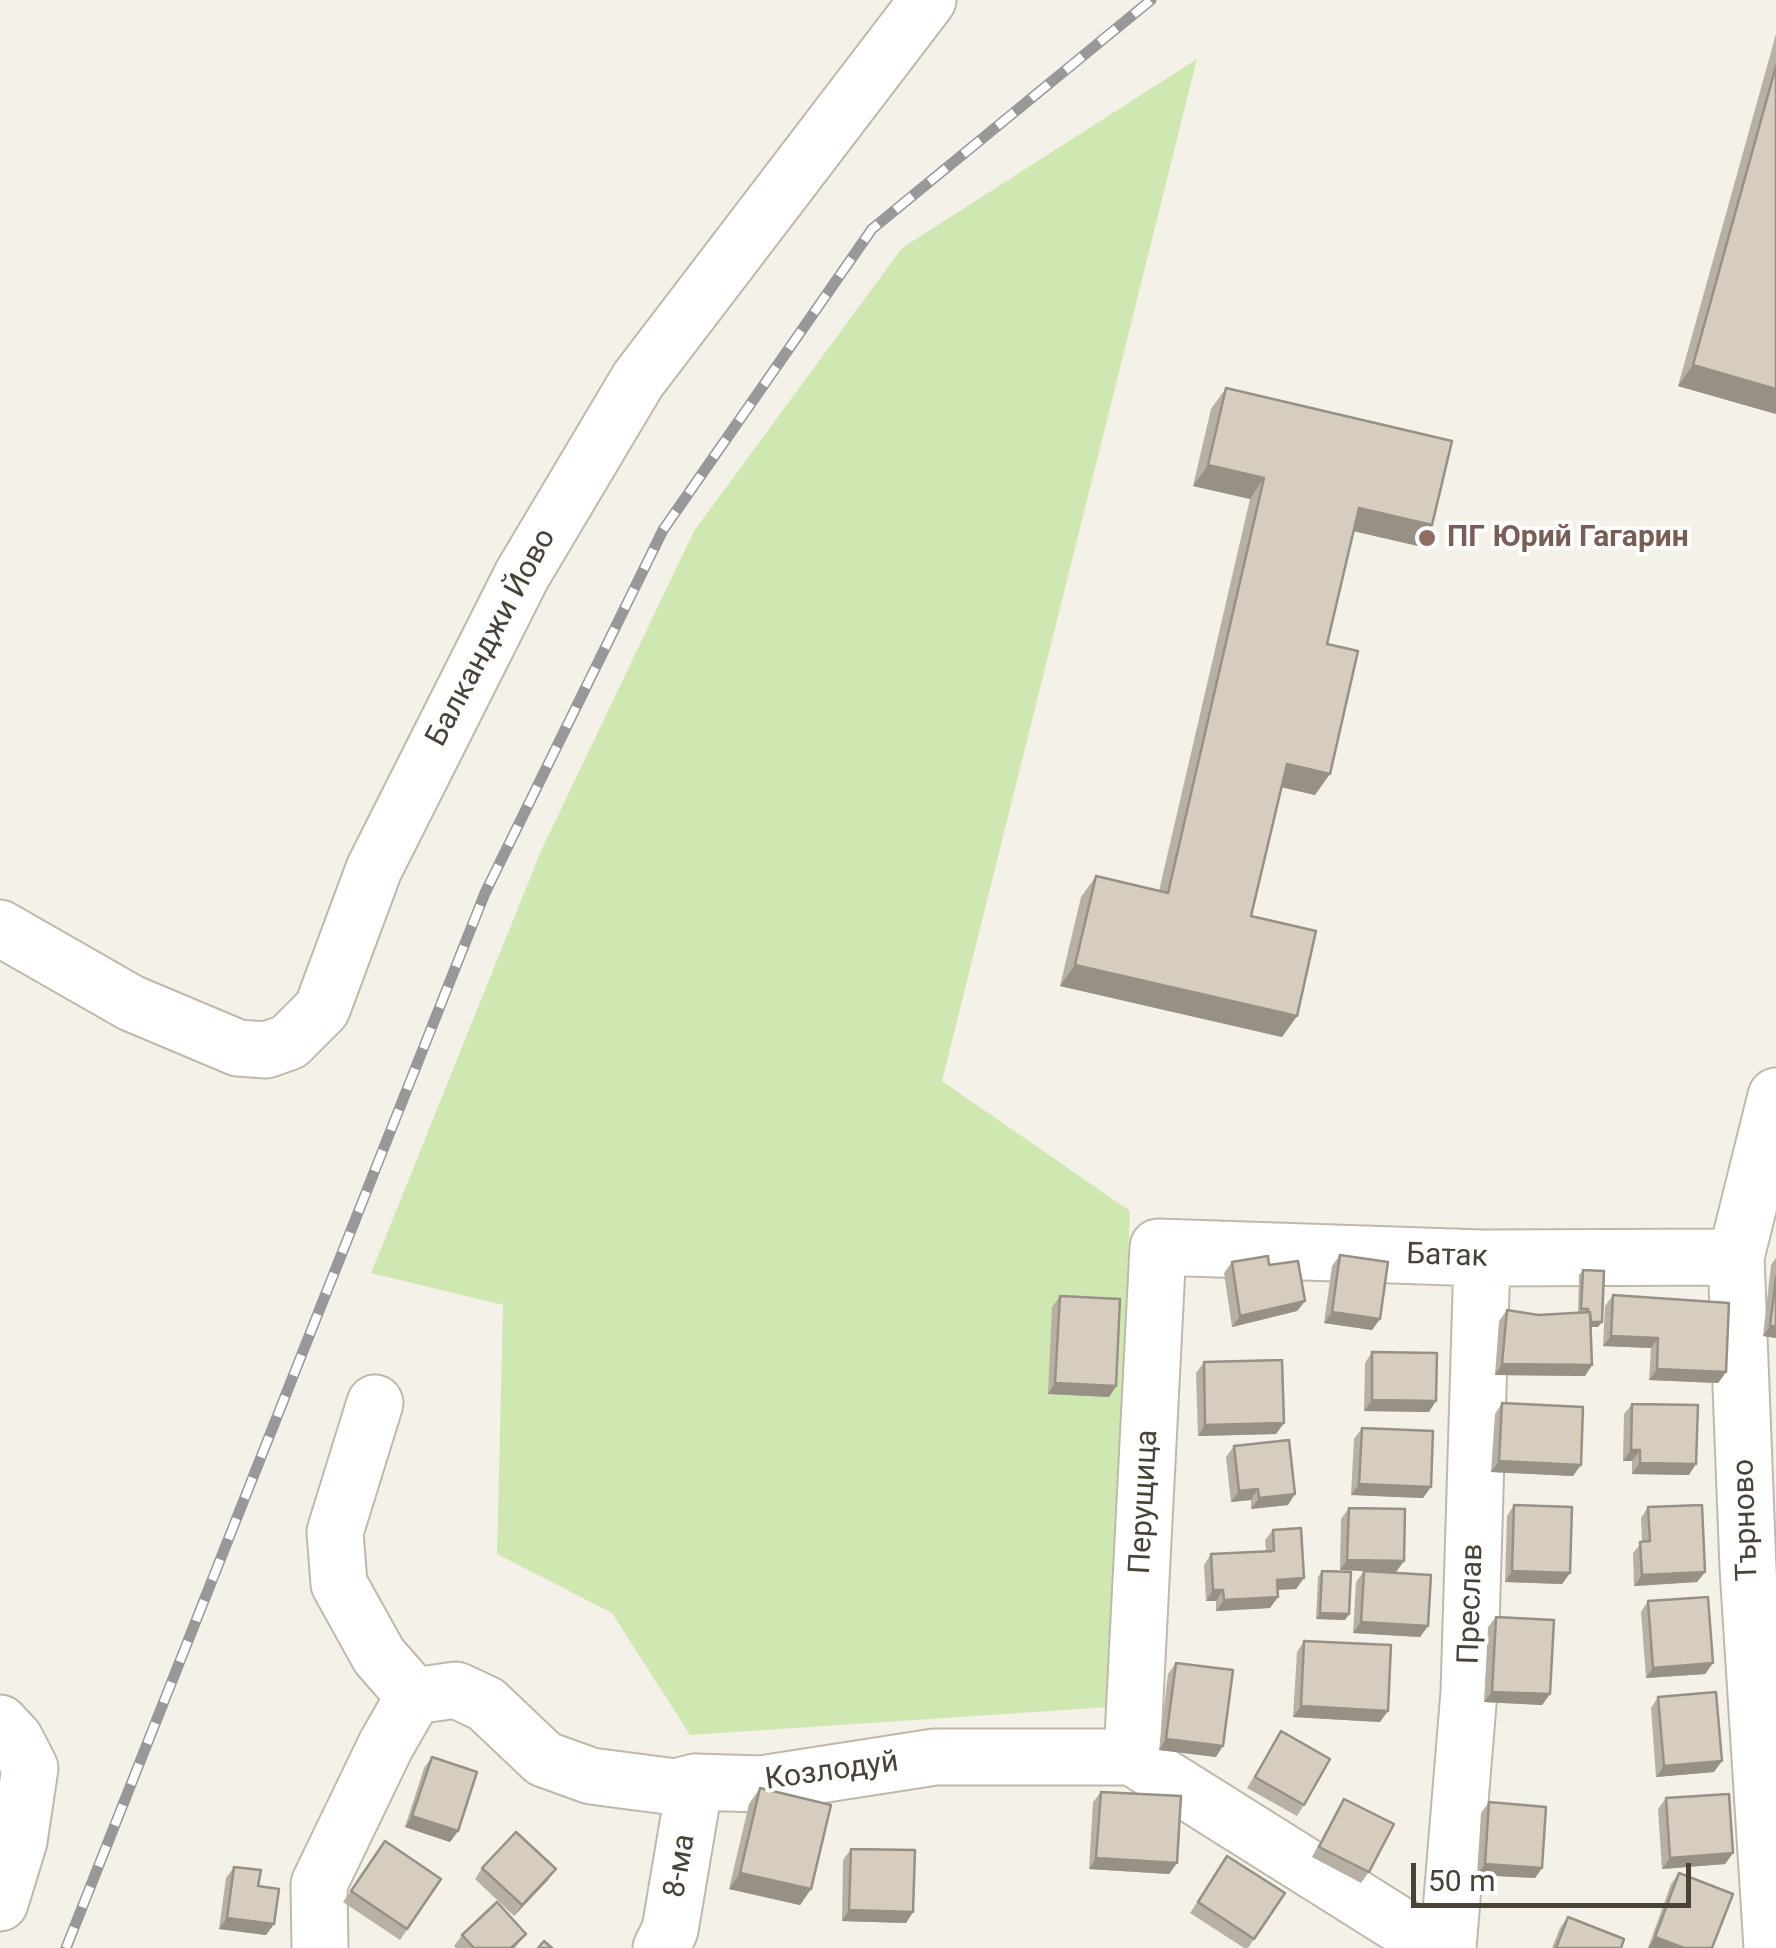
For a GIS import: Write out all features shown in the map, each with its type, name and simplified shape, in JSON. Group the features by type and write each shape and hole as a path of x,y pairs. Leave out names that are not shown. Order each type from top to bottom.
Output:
{"street":[{"name":"Балканджи Йово","path":"0,928 130,1003 238,1048 266,1050 289,1042 322,1009 374,869 522,576 638,380 928,0"},
{"name":"Търново","path":"1772,1948 1762,1571 1736,1258 1776,1096"},
{"name":"Батак","path":"1158,1247 1482,1258 1736,1258"},
{"name":"Перущица","path":"1132,1758 1158,1247"},
{"name":"Преслав","path":"1448,1948 1469,1692 1482,1258"},
{"path":"320,1948 319,1884 414,1696 379,1656 338,1584 335,1532 375,1403"},
{"name":"Козлодуй","path":"414,1696 456,1690 486,1704 544,1759 591,1776 675,1786 696,1782 761,1784 934,1758 1132,1758"},
{"path":"0,1723 16,1739 30,1768 19,1841 0,1902"},
{"path":"1132,1758 1436,1948"},
{"name":"8-ма","path":"679,1942 696,1782"}],"green space":[{"path":"1197,59 942,1081 1130,1211 1110,1707 690,1735 612,1613 497,1554 503,1305 371,1273 541,851 694,531 902,248"}],"building":[{"path":"1776,66 1776,389 1693,365"},
{"path":"1226,388 1452,441 1432,525 1359,508 1327,644 1358,651 1330,774 1287,764 1251,916 1316,931 1297,1016 1075,965 1096,876 1168,893 1264,478 1208,465"},
{"path":"1340,1255 1388,1262 1380,1319 1332,1312"},
{"path":"1268,1256 1269,1265 1298,1261 1305,1301 1240,1316 1232,1262"},
{"path":"1583,1270 1604,1271 1602,1322 1591,1322 1588,1309 1581,1309"},
{"path":"1776,1277 1776,1326 1770,1326"},
{"path":"1613,1295 1729,1303 1726,1372 1657,1369 1658,1338 1611,1336"},
{"path":"1060,1296 1120,1299 1116,1386 1055,1383"},
{"path":"1507,1310 1538,1315 1590,1312 1592,1365 1502,1364"},
{"path":"1372,1352 1437,1353 1436,1401 1372,1400"},
{"path":"1282,1360 1284,1423 1205,1425 1204,1362"},
{"path":"1502,1403 1583,1407 1581,1465 1499,1461"},
{"path":"1632,1404 1698,1405 1696,1464 1640,1463 1640,1450 1631,1450"},
{"path":"1362,1428 1433,1431 1431,1487 1359,1484"},
{"path":"1289,1440 1295,1494 1259,1498 1258,1489 1239,1491 1234,1446"},
{"path":"1514,1505 1572,1507 1570,1573 1512,1571"},
{"path":"1702,1505 1705,1572 1642,1575 1640,1542 1650,1541 1648,1507"},
{"path":"1349,1508 1405,1509 1404,1561 1347,1560"},
{"path":"1301,1528 1304,1578 1277,1580 1278,1597 1224,1600 1223,1590 1213,1590 1211,1554 1274,1551 1273,1530"},
{"path":"1322,1571 1351,1572 1349,1614 1320,1613"},
{"path":"1364,1571 1431,1575 1428,1626 1361,1622"},
{"path":"1708,1597 1713,1663 1653,1668 1648,1601"},
{"path":"1496,1617 1554,1620 1550,1694 1492,1692"},
{"path":"1304,1641 1391,1645 1388,1711 1301,1706"},
{"path":"1176,1663 1233,1670 1223,1746 1166,1739"},
{"path":"1716,1692 1722,1761 1664,1766 1658,1697"},
{"path":"1281,1731 1330,1759 1304,1805 1255,1777"},
{"path":"432,1757 477,1772 458,1831 412,1816"},
{"path":"760,1788 831,1805 811,1889 740,1873"},
{"path":"1101,1792 1181,1796 1177,1863 1096,1858"},
{"path":"1729,1794 1733,1853 1670,1858 1666,1798"},
{"path":"1344,1799 1394,1824 1369,1872 1319,1847"},
{"path":"1489,1802 1546,1807 1542,1868 1485,1864"},
{"path":"516,1832 556,1869 522,1905 482,1868"},
{"path":"385,1841 441,1879 407,1929 351,1891"},
{"path":"851,1849 915,1850 913,1912 849,1910"},
{"path":"1227,1856 1285,1893 1254,1939 1198,1902"},
{"path":"234,1867 261,1870 258,1886 279,1889 274,1924 227,1918"},
{"path":"1679,1873 1733,1894 1712,1948 1684,1948 1655,1937"},
{"path":"497,1902 526,1934 511,1948 474,1948 462,1935"},
{"path":"1568,1917 1624,1939 1621,1948 1556,1948"}],"railway":[{"path":"66,1948 485,893 663,530 872,229 1151,0"}],"place":[{"name":"ПГ Юрий Гагарин","path":"1427,538"}]}
